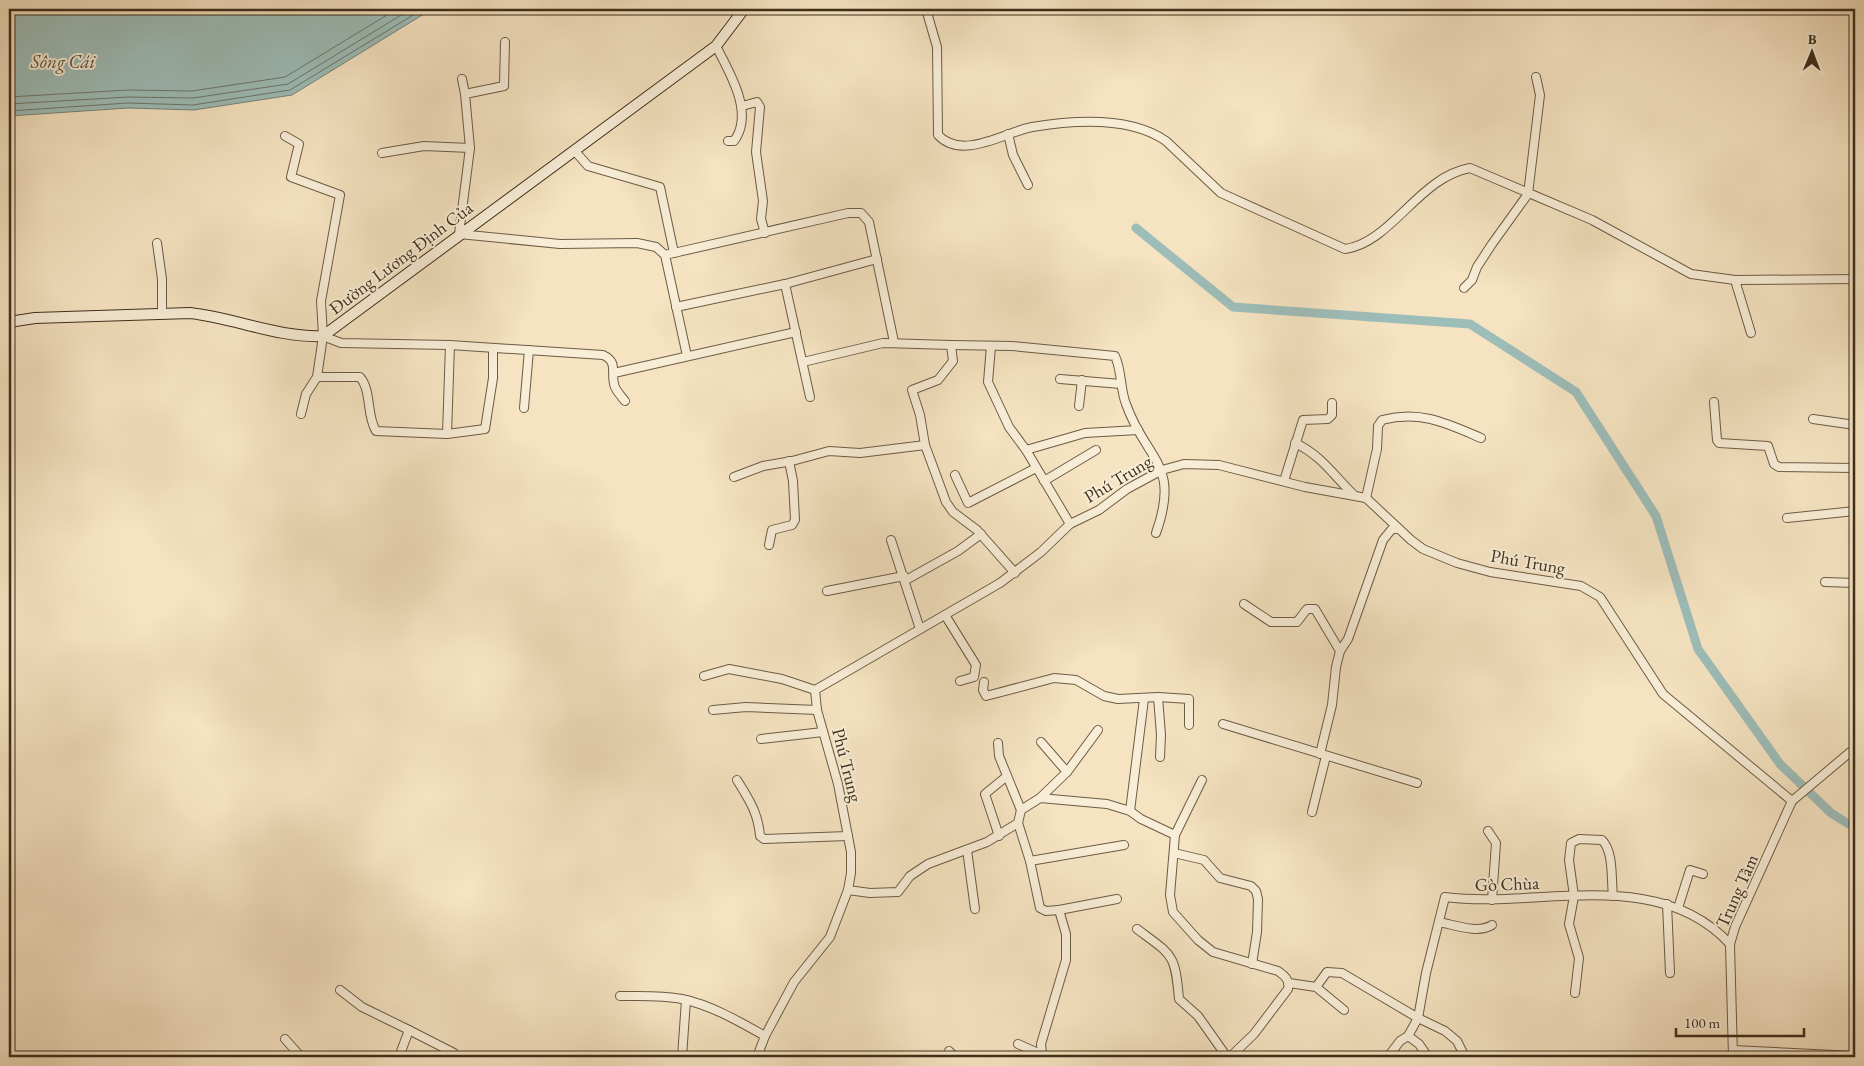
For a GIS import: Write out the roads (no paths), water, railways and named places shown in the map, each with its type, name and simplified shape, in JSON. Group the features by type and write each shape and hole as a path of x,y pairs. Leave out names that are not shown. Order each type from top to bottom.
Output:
{"street":[{"name":"Đường Lương Định Của","path":"9,322 36,318 162,313 211,315 290,334 324,336 459,234 716,46 744,9"},
{"path":"926,9 937,47 938,136 951,144 965,145 989,141 1030,127 1077,122 1124,125 1158,135 1176,149 1221,193 1345,249 1354,248 1373,237 1449,173 1470,168 1592,220 1690,274 1735,280 1855,279"},
{"path":"465,94 504,86 505,42"},
{"path":"716,46 742,106 738,134 734,140 728,141"},
{"path":"1464,288 1472,280 1477,267 1528,194 1540,94 1536,77"},
{"path":"462,79 470,148 459,234 560,244 637,243 656,247 665,255 687,356"},
{"path":"742,106 756,102 760,107 756,152 763,201 761,219 765,233"},
{"path":"1008,134 1014,155 1028,185"},
{"path":"285,136 299,144 291,177 340,195 321,300 324,336 317,377 306,394 301,414"},
{"path":"382,153 424,146 470,148"},
{"path":"574,150 588,166 660,187 674,253"},
{"path":"665,255 848,213 861,213 869,222 894,342"},
{"path":"157,243 162,278 162,313"},
{"path":"676,308 785,284 877,259"},
{"path":"1735,280 1751,333"},
{"path":"785,284 810,396"},
{"path":"614,373 796,332"},
{"path":"324,336 341,343 450,345 603,355 609,358 614,366 613,382 625,401"},
{"path":"803,362 894,342 1012,346 1115,356 1126,404 1138,430 1162,470 1166,495 1156,533"},
{"path":"447,434 450,345"},
{"path":"951,345 953,361 938,380 912,390 920,415 925,446 946,502 953,512 981,534 1015,573"},
{"path":"990,346 988,382 1009,427 1026,450 1070,524"},
{"path":"317,377 360,377 365,388 376,431 447,434 485,429 493,378 493,348"},
{"path":"524,408 529,350"},
{"path":"1060,379 1121,384"},
{"path":"1079,406 1082,380"},
{"path":"1714,402 1717,440 1719,443 1768,446 1774,464 1779,467 1855,468"},
{"path":"1284,481 1303,420 1328,419 1332,415 1332,403"},
{"path":"1366,498 1377,449 1378,426 1382,420 1404,416 1427,417 1481,438"},
{"path":"1813,419 1855,425"},
{"path":"1026,450 1086,433 1138,430"},
{"path":"1295,443 1311,450 1321,458 1354,495"},
{"path":"734,478 763,466 789,462 828,451 860,453 925,446"},
{"path":"1044,481 1096,450"},
{"path":"769,544 772,530 792,525 794,520 793,481 789,462"},
{"name":"Phú Trung","path":"757,1057 765,1036 794,982 830,937 848,890 852,861 848,836 838,784 817,710 815,690 1015,573 1041,552 1070,524 1099,510 1127,489 1162,470 1184,464 1206,463 1235,468 1320,490 1366,498 1397,529 1423,549 1457,563 1490,572 1581,586 1600,597 1663,694 1792,801"},
{"path":"955,475 968,503 1036,468"},
{"path":"1786,518 1855,511"},
{"path":"1312,812 1340,651 1348,640 1383,540 1392,529 1397,529"},
{"path":"827,591 905,578 958,551 981,534"},
{"path":"891,540 905,578 920,629"},
{"path":"1825,582 1855,583"},
{"path":"1244,604 1273,622 1297,622 1307,609 1315,609 1340,651"},
{"path":"945,615 976,665 974,677 960,681"},
{"path":"704,676 729,669 782,679 815,690"},
{"path":"984,682 983,690 986,696 1054,678 1076,680 1104,696 1118,699 1158,697 1189,699 1189,726"},
{"path":"1158,697 1161,734 1160,757"},
{"path":"1130,811 1144,699"},
{"path":"713,710 746,707 817,710"},
{"path":"1223,724 1417,783"},
{"path":"1021,810 1040,798 1067,772 1098,730"},
{"path":"760,739 824,732"},
{"path":"1041,742 1067,772"},
{"path":"998,743 999,756 1021,810 1018,823 1030,862 1040,908 1046,911 1059,910 1117,899"},
{"path":"1792,801 1853,750"},
{"path":"999,836 985,794 1007,776"},
{"path":"737,780 756,811 759,818 760,836 764,839 848,836"},
{"path":"1137,929 1168,953 1176,966 1179,999 1198,1016 1229,1057 1254,1034 1288,989 1289,983 1278,970 1252,964 1209,949 1173,912 1170,895 1175,835 1202,780"},
{"path":"1040,798 1107,804 1130,811 1141,820 1175,835"},
{"name":"Trung Tâm","path":"1733,1054 1730,944 1792,801"},
{"path":"848,890 870,893 898,892 910,876 928,864 999,836 1018,823"},
{"path":"1488,831 1494,837 1496,850 1492,900"},
{"path":"1575,993 1579,958 1569,924 1574,896 1569,860 1571,844 1578,839 1602,840 1605,842 1609,852 1613,896"},
{"path":"1030,862 1124,845"},
{"path":"967,850 975,909"},
{"path":"1174,853 1204,860 1220,878 1251,886 1256,891 1258,899 1252,964"},
{"path":"1678,908 1690,870 1703,874"},
{"name":"Gò Chùa","path":"1388,1057 1400,1041 1408,1036 1418,1018 1446,897 1492,900 1613,896 1667,904 1701,918 1715,927 1730,944"},
{"path":"1667,904 1670,973"},
{"path":"1044,1056 1041,1044 1066,960 1066,934 1059,910"},
{"path":"1440,922 1479,929 1492,925"},
{"path":"1316,987 1327,972 1334,971 1451,1035 1457,1041 1465,1057"},
{"path":"1289,983 1316,987 1344,1010"},
{"path":"340,990 362,1007 454,1053"},
{"path":"620,996 663,996 686,1000 735,1020 765,1036"},
{"path":"682,1057 686,1000"},
{"path":"399,1057 409,1030"},
{"path":"1408,1036 1419,1044 1428,1057"},
{"path":"285,1039 301,1057"},
{"path":"1018,1044 1044,1056"},
{"path":"1733,1054 1855,1056"}],"water":[{"name":"Sông Cái","path":"9,9 432,9 292,95 194,110 128,108 9,116"}],"waterway":[{"path":"1136,228 1233,307 1470,324 1576,392 1656,516 1698,649 1780,764 1831,813 1855,828"}]}
